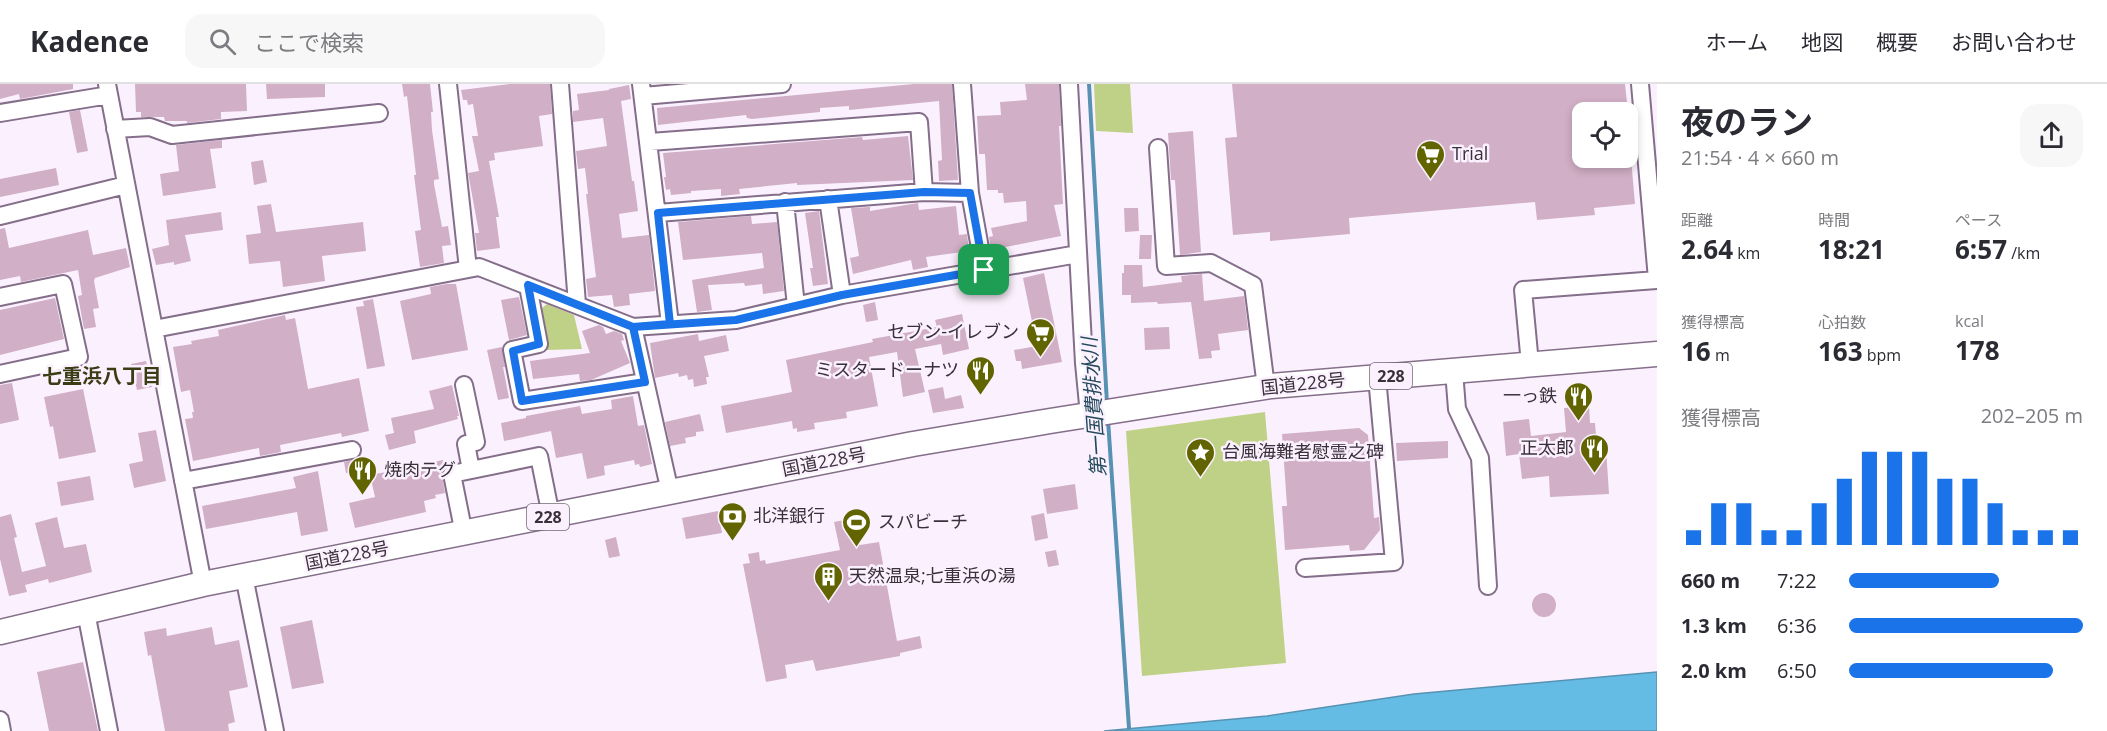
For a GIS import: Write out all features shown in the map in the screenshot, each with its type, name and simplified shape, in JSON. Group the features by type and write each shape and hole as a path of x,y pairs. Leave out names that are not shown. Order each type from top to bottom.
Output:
{"highway":[{"name":"国道228号","path":"0,632 202,584 913,444 1266,387 1657,354"}],"street":[{"path":"448,84 468,269"},
{"path":"560,84 577,304"},
{"path":"670,324 642,90 782,84"},
{"path":"962,84 970,193 984,270"},
{"path":"1069,84 1078,254 1093,414"},
{"path":"1530,364 1523,290 1657,280 1640,84"},
{"path":"0,112 108,89 202,584"},
{"path":"115,129 150,127 172,135 379,113"},
{"path":"650,142 919,123 924,192"},
{"path":"1158,148 1166,266 1211,263 1252,285 1266,387"},
{"path":"0,216 126,185"},
{"path":"658,213 924,192 970,193"},
{"path":"828,199 842,295"},
{"path":"785,202 796,306"},
{"path":"154,329 478,267 633,327 736,320 842,295 1078,254"},
{"path":"0,297 63,284 79,357 0,374"},
{"path":"528,285 539,344 513,351 522,401 645,382"},
{"path":"633,327 670,492"},
{"path":"1454,371 1457,410 1480,458 1488,586"},
{"path":"1305,568 1394,562 1377,377"},
{"path":"464,385 476,442 466,444 471,470"},
{"path":"183,482 352,450"},
{"path":"464,534 452,474 471,470 539,456 551,516"},
{"path":"244,576 275,731"},
{"path":"86,612 109,731"},
{"path":"0,720 2,731"}],"green space":[{"path":"1094,84 1130,84 1133,133 1096,131"},
{"path":"547,304 574,315 582,349 547,350 538,311"},
{"path":"1265,412 1286,663 1142,676 1126,431"}],"water":[{"path":"1657,672 1657,731 1104,731 1267,716 1414,694"}],"building":[{"path":"0,84 73,84 73,89 20,99 19,94 0,99"},
{"path":"135,84 246,84 247,111 221,112 221,119 187,123 187,121 165,121 164,117 141,117 141,112 136,112"},
{"path":"266,84 325,84 325,97 267,99"},
{"path":"402,84 430,84 432,130 439,179 434,180 434,184 442,227 448,226 451,245 442,246 444,263 420,267 415,231 421,230 414,175 416,175 407,96 404,97"},
{"path":"510,84 550,84 552,114 539,116 543,146 494,153 495,160 489,161 499,217 496,217 500,248 477,251 475,233 479,233 468,173 479,171 472,136 478,136 473,104 468,105 467,100 463,100 461,90"},
{"path":"914,84 952,84 958,180 939,181 938,161 942,160 939,101 849,110 849,106 820,108 820,112 752,119 747,118 746,115 658,125 657,108"},
{"path":"1025,84 1059,84 1063,204 1054,205 1061,236 991,250 989,237 993,236 991,228 1027,221 1026,201 1004,203 1003,193 998,193 998,190 987,190 985,154 979,154 977,116 1001,115 1000,102 1027,100"},
{"name":"Trial","path":"1232,84 1625,84 1627,102 1572,102 1572,168 1632,168 1635,204 1594,208 1595,215 1537,220 1535,202 1349,218 1350,234 1270,241 1270,232 1233,235 1225,138 1237,137"},
{"path":"629,85 631,99 621,101 638,211 619,214 622,238 649,235 655,291 629,294 630,305 614,307 612,295 588,297 586,279 596,277 585,168 578,169 576,151 607,146 603,118 573,122 573,111 579,110 577,94"},
{"path":"80,110 88,151 77,153 69,112"},
{"path":"1193,131 1201,252 1180,255 1175,180 1171,180 1168,133"},
{"path":"908,136 913,180 797,185 797,183 739,189 740,194 721,196 721,189 671,195 670,189 666,190 663,153 862,137 863,140"},
{"path":"222,140 222,148 210,149 216,188 163,196 160,174 179,171 176,145"},
{"path":"263,160 267,182 254,185 251,162"},
{"path":"56,168 59,185 0,197 0,179"},
{"path":"918,203 919,210 956,206 959,235 967,234 969,251 926,257 928,267 913,270 911,260 853,274 850,258 859,256 851,208 870,207 870,211"},
{"path":"271,204 276,232 363,222 366,251 322,256 325,281 283,287 280,261 249,264 246,235 261,233 257,206"},
{"path":"1124,208 1138,208 1139,231 1125,232"},
{"path":"819,211 828,284 813,286 810,268 813,268 805,213"},
{"path":"221,212 223,230 185,235 191,261 174,265 174,262 156,265 152,249 169,245 166,220"},
{"path":"751,216 752,224 777,222 784,291 763,294 762,284 708,285 712,310 697,312 692,280 764,268 762,253 683,260 678,222"},
{"path":"5,228 9,248 88,230 93,255 126,248 130,267 95,278 99,308 93,309 96,327 84,329 78,296 82,295 78,270 21,282 20,276 0,280 0,229"},
{"path":"1140,235 1152,235 1151,259 1139,259"},
{"path":"1124,265 1142,265 1143,287 1182,282 1181,276 1202,274 1204,301 1244,296 1248,330 1218,334 1220,350 1211,351 1212,358 1199,359 1191,302 1131,303 1131,295 1122,295"},
{"path":"1044,273 1062,362 1022,369 1021,361 1016,361 1014,350 1037,346 1023,278"},
{"path":"456,284 468,350 412,360 400,301 431,294 430,287"},
{"path":"519,297 527,335 509,340 501,300"},
{"path":"55,298 64,339 0,355 0,310"},
{"path":"373,299 385,366 367,369 356,307 364,306 363,301"},
{"path":"875,302 878,320 866,322 863,305"},
{"path":"962,314 969,349 943,355 941,344 915,349 925,392 903,397 897,352 869,357 878,406 846,412 847,418 814,423 815,429 797,432 797,428 793,429 792,421 726,433 721,406 792,392 786,360 873,342 872,339 937,327 935,320"},
{"path":"285,315 286,320 295,318 308,389 359,378 369,431 342,437 341,433 280,445 281,452 260,456 259,448 193,461 185,419 193,418 192,412 194,412 190,390 181,392 173,347 219,336 218,330"},
{"path":"599,325 603,327 606,334 614,331 622,334 624,340 621,341 630,363 591,380 580,381 579,374 533,379 530,361 590,353 582,331"},
{"path":"1169,327 1170,349 1145,350 1144,328"},
{"path":"698,334 699,341 726,335 729,351 704,356 709,377 706,377 707,384 694,387 693,379 688,380 687,375 679,377 678,373 655,378 650,343"},
{"path":"502,347 509,398 498,400 487,350"},
{"path":"146,361 152,387 137,390 131,364"},
{"path":"12,383 19,420 0,424 0,385"},
{"path":"452,385 458,419 414,431 416,443 389,450 385,435 394,433 391,418 434,409 429,391"},
{"path":"943,387 945,399 961,395 964,408 933,413 928,390"},
{"path":"83,389 96,452 59,459 53,426 50,427 44,397"},
{"path":"633,396 638,426 644,425 652,464 640,467 639,464 635,465 634,460 604,466 605,475 587,479 582,453 556,458 551,431 504,441 501,423 580,406 582,414 612,409 611,400"},
{"path":"1589,406 1590,423 1595,423 1597,449 1606,448 1609,494 1550,497 1549,476 1522,479 1519,454 1506,456 1503,422 1529,419 1531,436 1566,432 1564,408"},
{"path":"700,414 704,431 696,432 696,436 685,438 686,443 670,446 665,422"},
{"path":"1359,428 1368,435 1374,518 1379,517 1380,530 1364,550 1350,551 1349,545 1285,550 1282,506 1287,506 1282,434"},
{"path":"156,430 166,481 134,488 129,464 143,461 138,433"},
{"path":"1448,441 1448,458 1397,461 1396,443"},
{"path":"357,459 358,472 346,473 344,462"},
{"path":"443,460 445,467 442,475 445,493 424,501 426,512 355,528 349,503 375,497 370,475 386,472 386,476 434,467 433,462"},
{"path":"318,471 328,531 301,536 297,512 206,529 202,506 296,488 293,477"},
{"path":"90,476 94,500 61,506 57,482"},
{"path":"1075,484 1078,509 1047,514 1043,489"},
{"path":"718,511 722,533 686,539 682,518"},
{"path":"1044,513 1048,538 1035,541 1031,516"},
{"path":"11,514 22,572 46,566 35,523 57,517 64,548 86,544 92,572 49,583 48,579 25,585 27,592 9,596 0,559 0,517"},
{"name":"天然温泉;七重浜の湯","path":"855,518 860,545 879,542 897,641 920,636 922,648 900,653 900,656 816,671 813,660 785,665 787,678 766,682 743,564 750,563 748,554 759,552 760,561 765,560 766,564 840,550 834,522"},
{"path":"616,537 620,556 609,558 605,540"},
{"path":"1056,550 1059,565 1048,567 1045,552"},
{"path":"1544,593 1552,597 1556,605 1552,613 1544,617 1536,613 1532,605 1536,597"},
{"path":"312,620 324,683 292,689 280,627"},
{"path":"212,627 215,645 239,640 248,687 229,691 235,722 228,724 229,731 165,731 151,655 148,656 144,632 166,628 167,636"},
{"path":"83,662 98,731 49,731 37,672"}],"waterway":[{"name":"第一国費排水川","path":"1089,84 1107,404"},
{"name":"第一国費排水川","path":"1108,420 1129,728"}],"place":[{"name":"Trial","path":"1431,180"},
{"name":"セブン-イレブン","path":"1040,358"},
{"name":"ミスタードーナツ","path":"980,396"},
{"name":"一っ鉄","path":"1578,422"},
{"name":"正太郎","path":"1595,474"},
{"name":"台風海難者慰霊之碑","path":"1201,478"},
{"name":"焼肉テグ","path":"363,496"},
{"name":"北洋銀行","path":"732,542"},
{"name":"スパビーチ","path":"857,548"},
{"name":"天然温泉;七重浜の湯","path":"828,602"}],"district":[{"name":"七重浜八丁目","path":"102,376"}],"route":[{"path":"984,270 842,295 736,320 633,327 528,285 539,344 513,351 522,401 645,382 633,327 670,324 658,213 924,192 970,193 984,270"}]}
